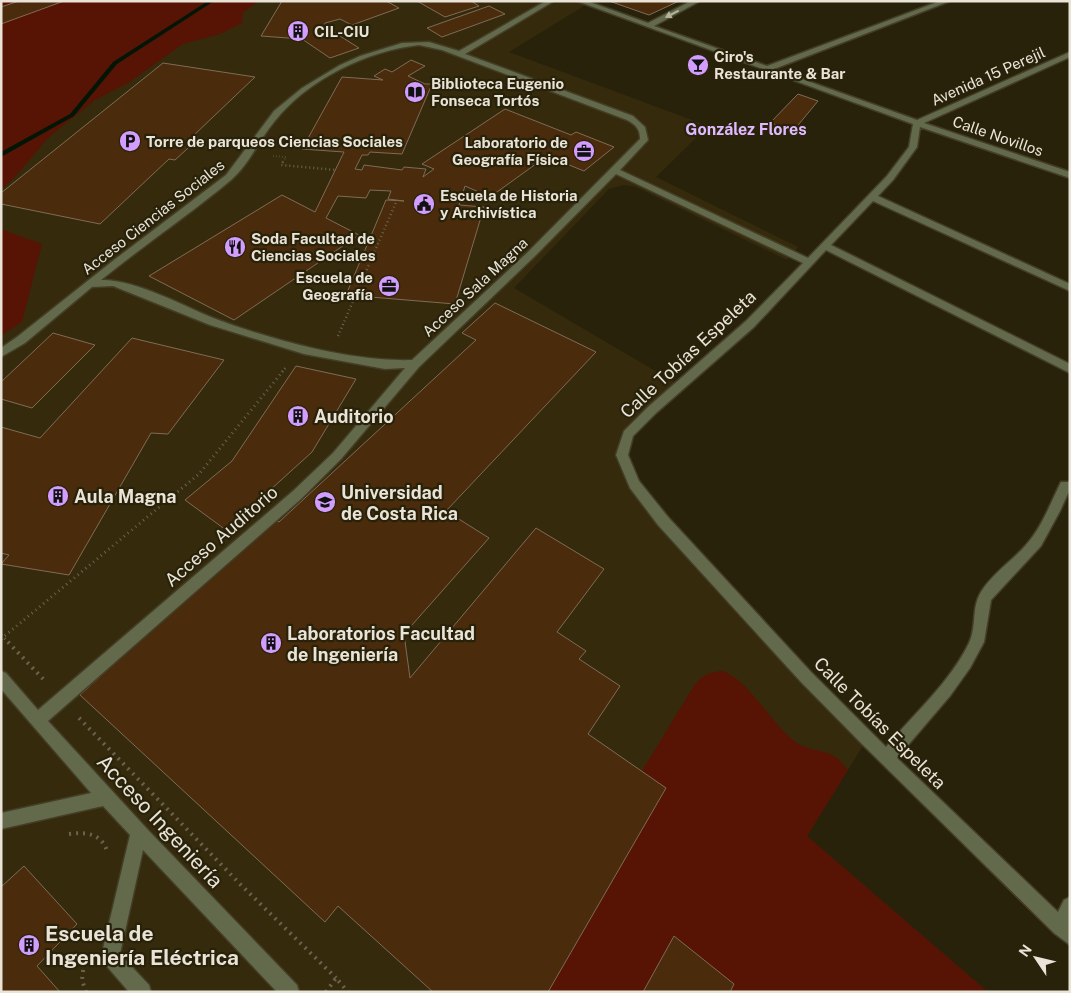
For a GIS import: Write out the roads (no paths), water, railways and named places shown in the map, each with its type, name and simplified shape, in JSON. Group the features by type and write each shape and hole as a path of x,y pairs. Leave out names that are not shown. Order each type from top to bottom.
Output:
{"street":[{"path":"459,54 551,1"},
{"path":"580,1 917,123"},
{"path":"648,26 697,1"},
{"path":"769,68 947,1"},
{"name":"Acceso Ciencias Sociales","path":"1,353 22,340 89,284 229,177 240,166 247,153 277,113 308,87 357,60 395,46 420,43 437,46 459,54"},
{"name":"Acceso Sala Magna","path":"415,364 469,315 616,171 644,140 645,132 640,124 630,118 459,54"},
{"name":"Avenida 15 Perejil","path":"917,123 1070,54"},
{"name":"Calle Novillos","path":"917,123 1070,175"},
{"name":"Calle Tobías Espeleta","path":"917,123 913,147 890,178 750,324 652,410 628,434 622,455 634,484 663,521 806,677 1065,932"},
{"path":"616,171 810,263"},
{"path":"873,197 1070,288"},
{"path":"826,246 1070,370"},
{"path":"89,284 113,283 128,287 214,322 304,350 385,365 415,364"},
{"name":"Acceso Auditorio","path":"37,722 330,463 415,364"},
{"path":"887,758 959,672 975,646 980,624 981,608 987,596 1045,531 1065,486"},
{"name":"Acceso Ingeniería","path":"1,678 37,722 288,991"},
{"path":"1,821 107,798"},
{"path":"139,832 110,957 142,992"},
{"path":"1065,932 1070,906"}],"waterway":[{"path":"1,155 72,115 115,63 212,1"}],"place":[{"name":"CIL-CIU","path":"298,31"},
{"name":"Ciro's Restaurante & Bar","path":"698,65"},
{"name":"Biblioteca Eugenio Fonseca Tortós","path":"415,92"},
{"name":"Torre de parqueos Ciencias Sociales","path":"130,141"},
{"name":"Laboratorio de Geografía Física","path":"584,151"},
{"name":"Escuela de Historia y Archivística","path":"424,204"},
{"name":"Soda Facultad de Ciencias Sociales","path":"235,247"},
{"name":"Escuela de Geografía","path":"389,286"},
{"name":"Auditorio","path":"298,416"},
{"name":"Aula Magna","path":"58,496"},
{"name":"Universidad de Costa Rica","path":"325,502"},
{"name":"Laboratorios Facultad de Ingeniería","path":"271,643"},
{"name":"Escuela de Ingeniería Eléctrica","path":"29,945"}],"district":[{"name":"González Flores","path":"746,129"}]}
